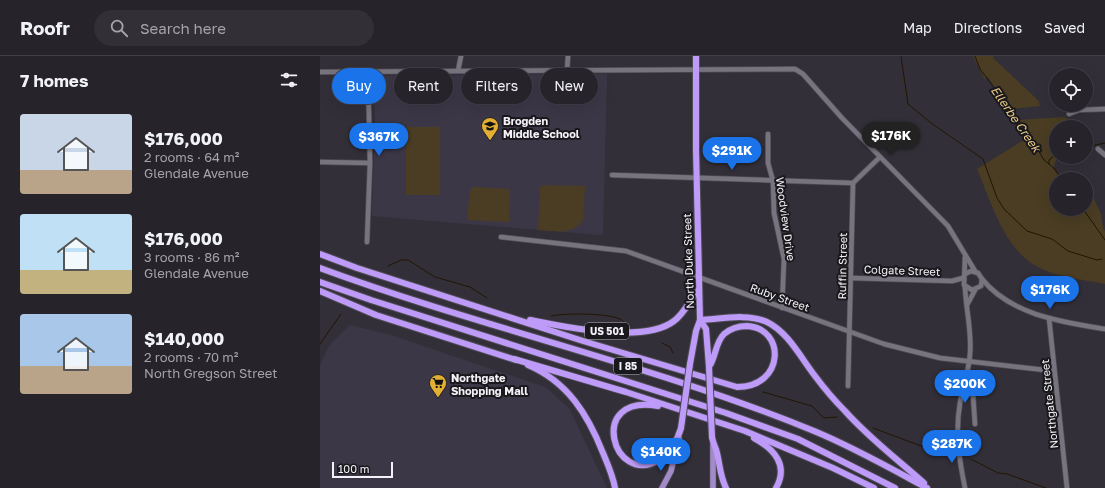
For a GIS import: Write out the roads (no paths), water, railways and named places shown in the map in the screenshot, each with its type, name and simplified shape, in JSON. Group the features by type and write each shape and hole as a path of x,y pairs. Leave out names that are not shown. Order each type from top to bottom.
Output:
{"highway":[{"name":"North Duke Street","path":"696,56 696,178 700,320 706,329 713,445"},
{"name":"US 501","path":"320,254 357,268 499,313 574,329 623,332 652,331 663,328 675,321 699,290"},
{"name":"I 85","path":"320,268 450,312 573,349 749,406 815,432 928,488"},
{"name":"I 85","path":"320,282 377,302 739,418 798,439 895,488"},
{"path":"320,291 376,315 756,435 874,488"},
{"path":"499,313 583,341 737,386 752,385 768,375 775,360 773,345 768,336 759,329 751,326 738,327 728,331 721,338 713,361 709,367"},
{"path":"666,406 643,404 632,407 625,411 617,421 613,433 617,450 631,463 647,465 662,458 679,435 696,331 700,320 753,318 776,328 788,340 836,402 860,427 928,488"},
{"path":"514,359 550,377 566,389 577,401 597,437 615,488"},
{"path":"729,427 765,444 775,453 781,469 781,478 776,488"},
{"path":"713,445 717,451 720,473 726,488"}],"main road":[{"path":"662,488 671,471 679,435"},
{"name":"North Duke Street","path":"713,445 713,488"}],"street":[{"path":"458,71 461,56"},
{"path":"568,56 568,68"},
{"path":"598,71 784,68 798,70 948,226 975,271 980,274 982,279 994,291 1022,308 1049,318 1105,329"},
{"path":"386,72 540,71"},
{"path":"320,72 332,72"},
{"path":"367,242 370,164 369,104"},
{"path":"1069,114 1078,110 1105,109"},
{"name":"Woodview Drive","path":"768,134 768,163 773,181 774,213 784,259 782,308"},
{"path":"1098,149 1105,155"},
{"path":"612,175 853,183 880,157"},
{"path":"320,162 370,164"},
{"name":"Ruffin Street","path":"848,386 853,183"},
{"name":"Ruby Street","path":"501,237 626,251 849,333 916,352 969,362 1054,371"},
{"path":"965,256 964,286 970,345 969,362 960,404 958,429 959,453 965,488"},
{"path":"964,276 969,272 975,271"},
{"name":"Colgate Street","path":"952,281 964,276"},
{"name":"Colgate Street","path":"851,278 952,281 964,286"},
{"path":"967,305 982,279"},
{"path":"964,286 970,290 977,289 994,291"},
{"name":"Northgate Street","path":"1049,318 1067,488"},
{"path":"966,377 972,381 975,424"}],"waterway":[{"path":"901,56 908,104 931,123 983,159 997,198 1004,209 1027,231 1052,239 1068,251 1097,260 1102,259"},
{"name":"Ellerbe Creek","path":"975,56 980,69 1028,133 1044,160 1057,172"},
{"path":"1093,146 1105,143"},
{"name":"Ellerbe Creek","path":"1088,216 1105,240"},
{"path":"388,266 401,260 408,260 435,277 470,287 487,298"},
{"path":"320,344 341,314"},
{"path":"551,316 576,314 606,316 620,319 627,325"},
{"path":"662,343 670,347 673,353"},
{"path":"763,392 812,406 824,418 837,417"},
{"path":"873,428 948,456"},
{"path":"971,459 998,473 1007,474 1046,488"}],"place":[{"name":"Brogden Middle School","path":"490,141"},
{"name":"Northgate Shopping Mall","path":"438,398"}]}
